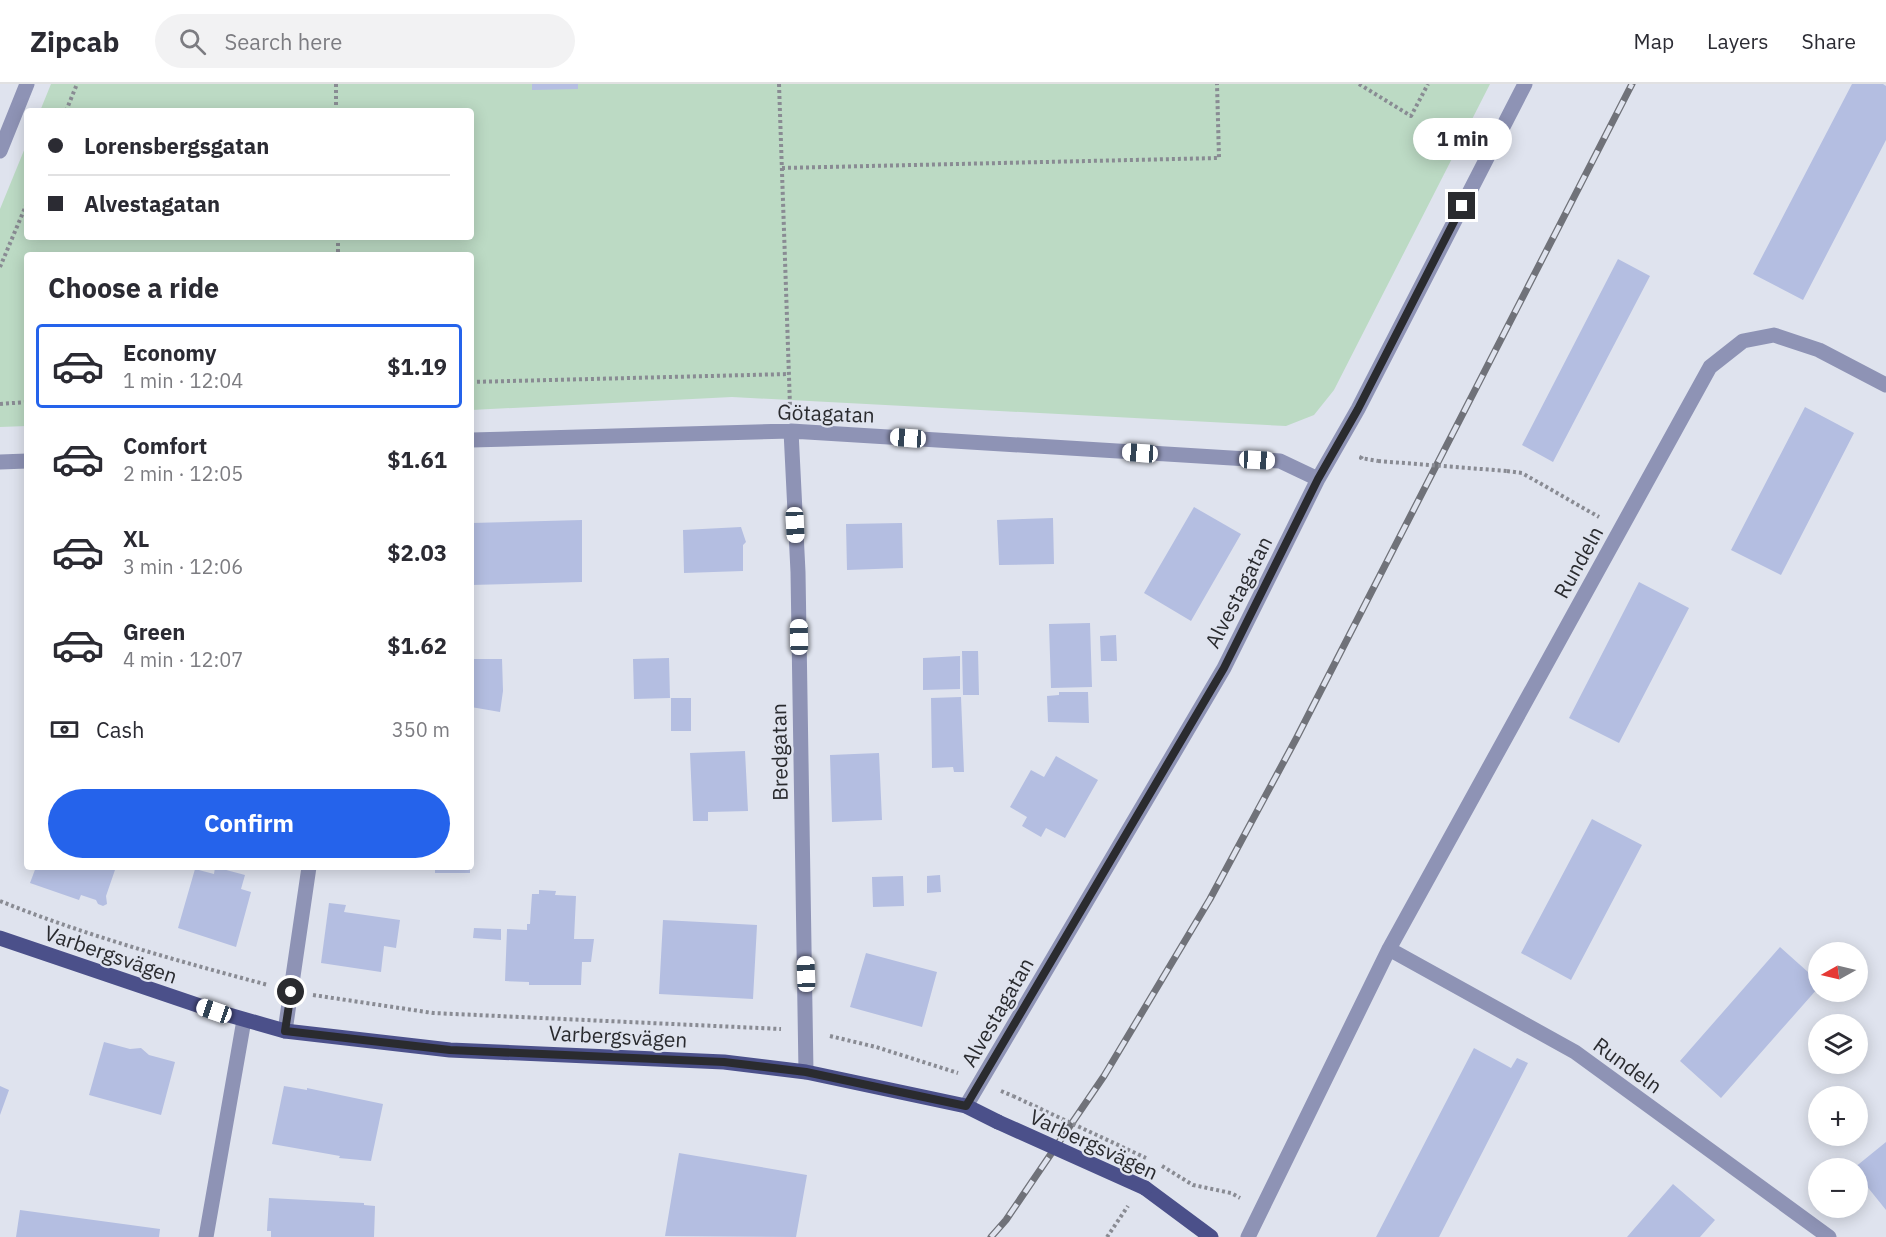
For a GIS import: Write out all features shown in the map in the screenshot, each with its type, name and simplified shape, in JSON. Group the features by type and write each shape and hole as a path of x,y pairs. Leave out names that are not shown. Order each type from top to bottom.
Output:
{"main road":[{"name":"Varbergsvägen","path":"0,938 244,1020 285,1031 450,1050 724,1062 806,1072 966,1106 1145,1188 1211,1237"}],"street":[{"path":"0,151 27,84"},
{"name":"Alvestagatan","path":"966,1106 1224,668 1318,479 1358,409 1525,84"},
{"name":"Rundeln","path":"1248,1237 1389,949 1710,367 1743,341 1774,335 1819,350 1886,384"},
{"name":"Götagatan","path":"474,440 791,431 1280,461 1318,479"},
{"name":"Bredgatan","path":"791,431 798,572 806,1072"},
{"path":"0,462 24,461"},
{"path":"285,1031 309,870"},
{"name":"Rundeln","path":"1389,949 1575,1052 1829,1237"},
{"path":"206,1237 244,1020"}],"path":[{"path":"67,108 78,84"},
{"path":"336,84 336,108"},
{"path":"779,84 791,431"},
{"path":"782,168 1219,158 1216,84"},
{"path":"1359,84 1411,116 1428,84"},
{"path":"0,267 24,216"},
{"path":"474,381 789,374"},
{"path":"0,404 24,402"},
{"path":"1377,460 1522,473 1620,529"},
{"path":"0,901 187,964 291,992 433,1013 806,1031 876,1047 952,1070 1156,1162 1193,1185 1231,1193 1260,1210"}],"green space":[{"path":"51,84 1490,84 1334,390 1314,415 1286,426 732,397 474,410 474,252 24,252 24,426 0,427 0,209 24,150 24,240 474,240 474,108 41,108"}],"building":[{"path":"532,84 578,84 578,89 532,90"},
{"path":"1852,84 1883,84 1886,86 1886,140 1803,300 1753,274"},
{"path":"1618,259 1650,276 1553,462 1522,445"},
{"path":"1805,407 1854,433 1781,575 1731,550"},
{"path":"1194,507 1241,534 1191,621 1144,593"},
{"path":"1053,518 1054,564 999,565 997,520"},
{"path":"582,520 582,582 474,585 474,523"},
{"path":"902,523 903,568 847,570 846,524"},
{"path":"741,527 746,542 743,545 743,571 684,573 683,530"},
{"path":"1639,582 1689,608 1619,743 1569,718"},
{"path":"1090,623 1092,687 1051,688 1049,624"},
{"path":"1116,635 1117,661 1101,661 1100,636"},
{"path":"962,651 978,651 979,695 963,695"},
{"path":"960,656 960,689 923,690 923,658"},
{"path":"669,658 670,698 634,699 633,659"},
{"path":"474,659 502,659 503,691 500,712 474,708"},
{"path":"1059,692 1088,692 1089,723 1048,722 1047,696 1059,695"},
{"path":"961,697 964,772 954,772 953,767 932,768 931,698"},
{"path":"671,698 691,698 691,731 671,731"},
{"path":"745,751 748,811 708,812 708,821 693,821 690,753"},
{"path":"879,753 882,820 832,822 830,755"},
{"path":"1056,756 1098,780 1065,838 1046,828 1041,837 1022,826 1027,817 1010,807 1031,770 1044,777"},
{"path":"1592,819 1642,845 1571,980 1521,953"},
{"path":"35,870 115,870 106,896 107,904 103,906 96,900 81,895 79,900 30,883"},
{"path":"195,870 214,874 215,870 226,870 245,875 241,889 251,892 236,947 178,928"},
{"path":"435,870 470,870 470,873 435,873"},
{"path":"940,875 941,892 927,893 927,876"},
{"path":"903,876 904,906 873,907 872,877"},
{"path":"539,890 556,891 555,895 576,896 574,939 594,939 591,962 582,962 581,985 529,985 529,982 505,981 507,929 527,930 527,924 530,924 532,894 539,894"},
{"path":"329,903 346,905 344,912 400,920 396,948 384,946 381,972 321,963"},
{"path":"663,920 757,925 753,999 659,994"},
{"path":"474,928 501,929 501,940 473,938"},
{"path":"1780,947 1808,972 1808,999 1721,1098 1680,1061"},
{"path":"866,953 937,972 922,1027 850,1007"},
{"path":"104,1042 130,1049 141,1048 149,1055 175,1062 161,1115 89,1095"},
{"path":"1474,1048 1511,1068 1517,1058 1528,1063 1439,1237 1376,1237"},
{"path":"0,1086 9,1090 0,1115"},
{"path":"284,1086 307,1090 307,1088 383,1104 371,1161 339,1158 340,1156 272,1144"},
{"path":"1886,1142 1886,1210 1868,1188 1866,1158"},
{"path":"679,1153 807,1175 796,1237 665,1236"},
{"path":"1673,1184 1715,1220 1700,1237 1627,1237"},
{"path":"269,1198 364,1203 364,1205 375,1206 374,1237 271,1237 271,1231 267,1231"},
{"path":"20,1210 160,1229 159,1237 16,1237"}],"railway":[{"path":"991,1237 1006,1220 1104,1076 1210,899 1296,739 1632,84"}],"route":[{"path":"291,992 285,1031 450,1050 724,1062 806,1072 966,1106 1224,668 1318,479 1358,409 1462,206"}]}
